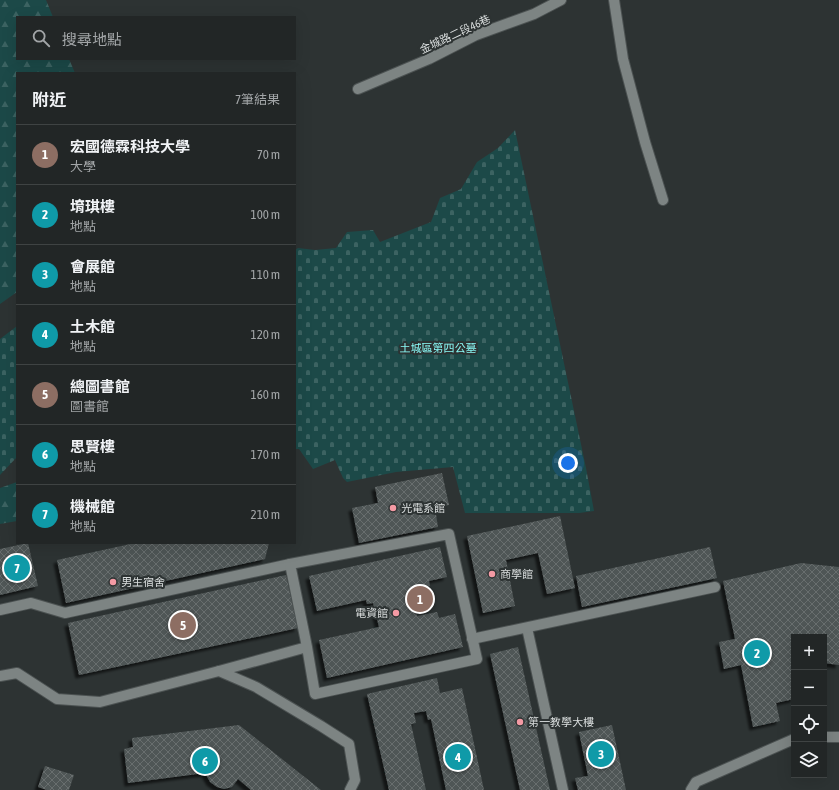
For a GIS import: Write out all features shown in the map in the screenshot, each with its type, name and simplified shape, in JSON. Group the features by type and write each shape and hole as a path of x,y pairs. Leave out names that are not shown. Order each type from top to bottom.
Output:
{"lane":[{"name":"金城路二段46巷","path":"358,89 429,59 476,35 534,14 561,0"},
{"path":"614,0 625,66 645,142 663,200"},
{"path":"0,610 31,604 65,613 290,564 449,534 477,659 315,694 290,564"},
{"path":"472,639 715,587"},
{"path":"527,628 563,790"},
{"path":"0,676 17,673 57,699 100,702 307,647"},
{"path":"219,671 256,687 349,744 355,780 350,790"},
{"path":"827,737 839,737"},
{"path":"691,790 696,782 791,740"}],"green space":[{"path":"0,0 46,0 53,16 16,16 16,60 69,60 75,72 16,72 16,293 0,304"},
{"name":"土城區第四公墓","path":"515,130 594,511 579,513 465,513 453,467 396,472 347,482 343,478 335,460 313,469 299,449 296,449 296,249 298,248 315,250 336,248 347,232 373,230 380,242 431,222 440,198 461,189 477,162 498,148"},
{"path":"16,327 16,458 0,475 0,339"},
{"path":"16,482 16,521 0,524 0,488"}],"building":[{"name":"光電系館","path":"442,473 449,505 435,508 438,527 359,543 352,508 378,503 375,487"},
{"name":"商學館","path":"560,516 575,588 547,594 538,553 506,560 515,606 483,613 467,536"},
{"path":"28,544 38,586 0,595 0,549"},
{"name":"男生宿舍","path":"130,544 269,544 265,559 66,603 57,560"},
{"name":"電資館","path":"440,547 447,577 429,581 430,586 411,591 417,616 437,612 439,618 455,614 463,647 327,678 319,640 379,627 373,603 367,604 366,600 317,611 309,576"},
{"path":"710,547 717,578 582,607 576,576"},
{"path":"801,563 839,567 839,665 827,663 827,634 791,634 791,700 776,703 780,721 753,727 741,665 724,669 719,642 735,639 723,581"},
{"path":"286,575 298,628 79,675 68,623"},
{"name":"第一教學大樓","path":"518,647 550,790 520,790 490,654"},
{"path":"437,678 440,693 462,688 484,790 446,790 431,719 428,720 426,711 414,713 416,723 411,724 426,790 389,790 367,694"},
{"path":"239,725 321,790 251,790 238,779 232,787 224,789 217,787 210,782 205,773 128,783 124,749 133,747 132,738"},
{"path":"612,725 626,790 578,790 575,778 588,776 579,732"},
{"path":"45,766 74,775 69,790 47,790 38,787"}],"place":[{"name":"光電系館","path":"393,508"},
{"name":"機械館","path":"17,568"},
{"name":"商學館","path":"492,574"},
{"name":"男生宿舍","path":"113,582"},
{"name":"宏國德霖科技大學","path":"420,599"},
{"name":"電資館","path":"396,613"},
{"name":"總圖書館","path":"183,625"},
{"name":"堉琪樓","path":"757,653"},
{"name":"第一教學大樓","path":"520,722"},
{"name":"會展館","path":"601,754"},
{"name":"土木館","path":"458,757"},
{"name":"思賢樓","path":"205,761"}]}
